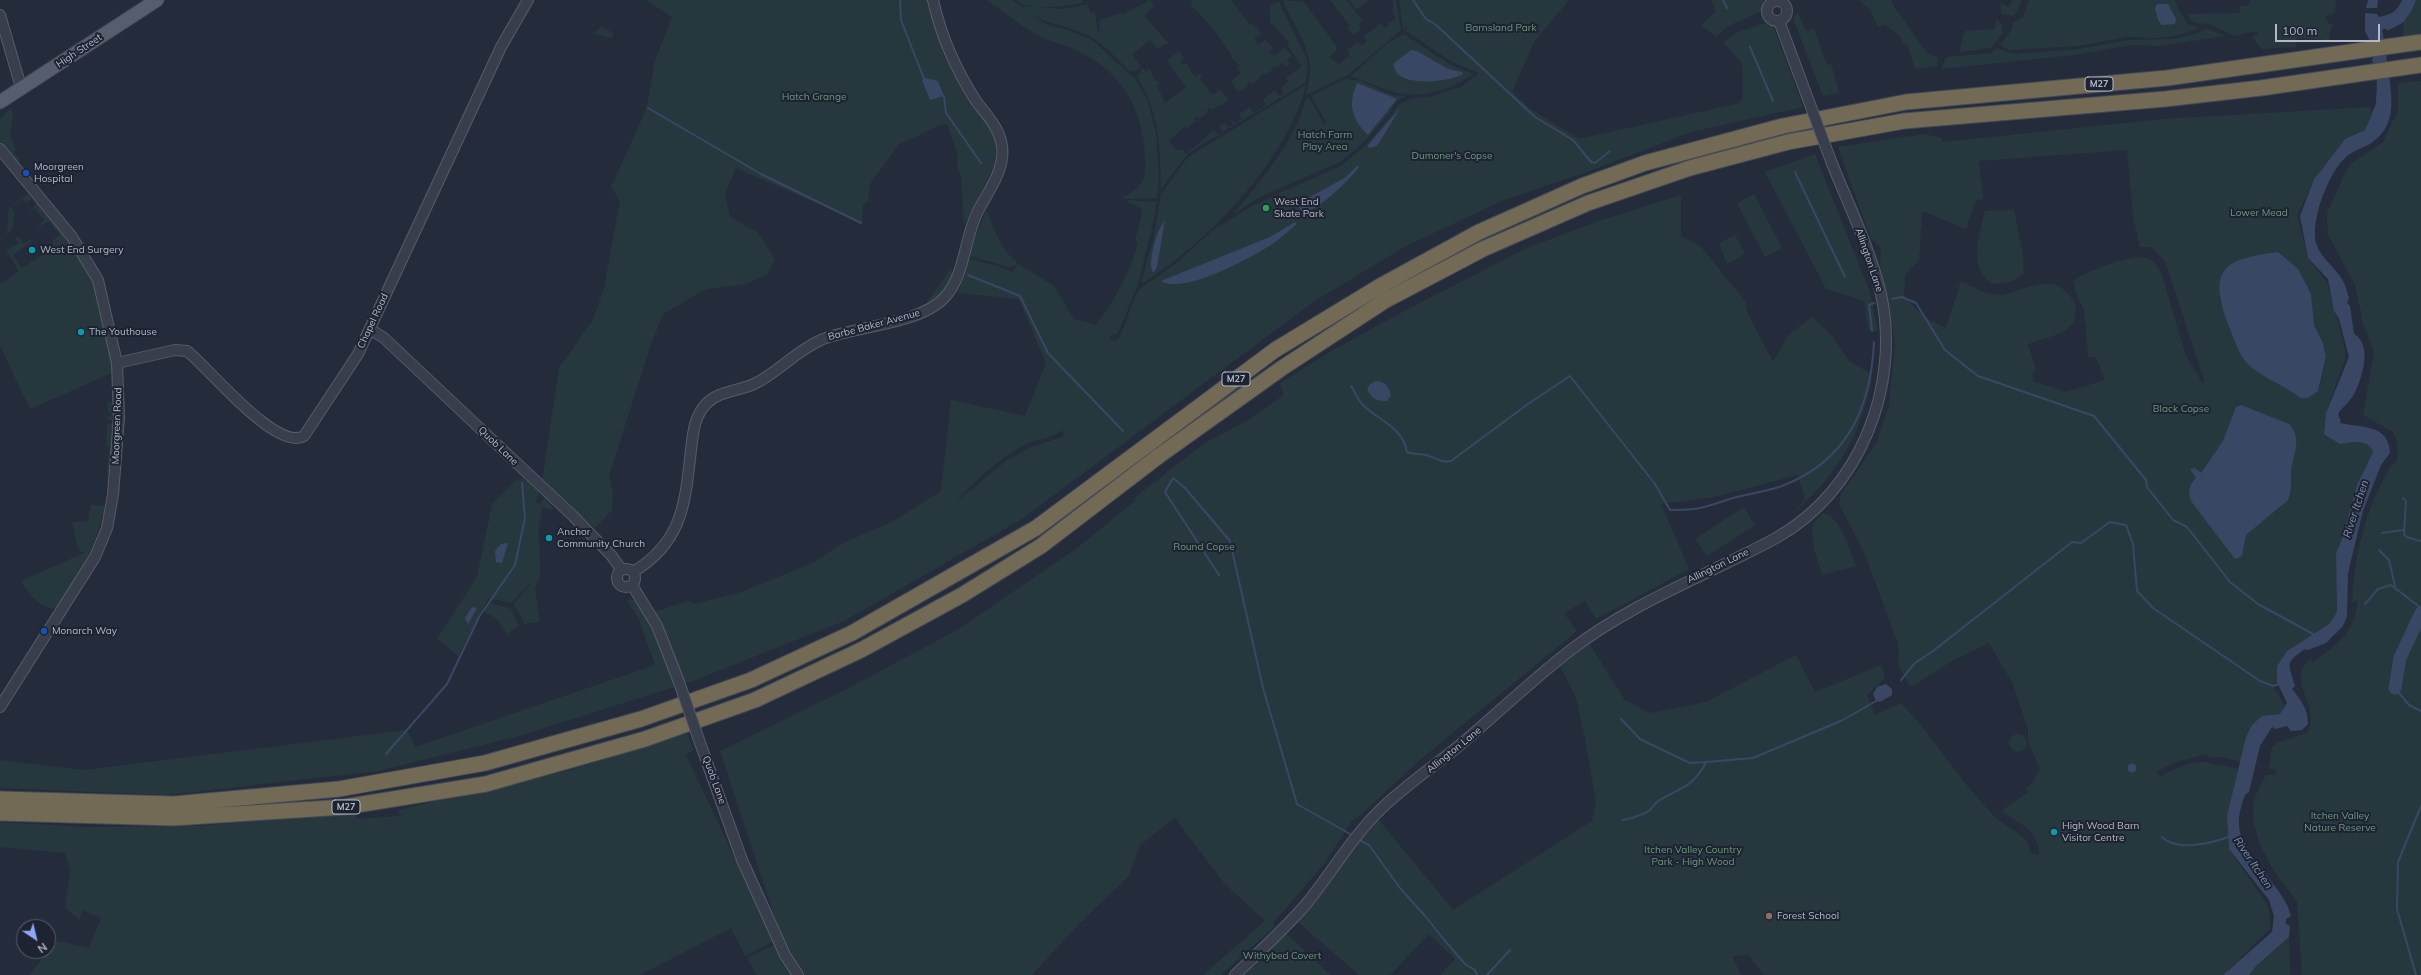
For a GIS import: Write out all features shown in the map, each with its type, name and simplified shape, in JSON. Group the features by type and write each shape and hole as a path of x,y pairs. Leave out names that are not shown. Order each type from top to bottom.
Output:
{"highway":[{"name":"M27","path":"0,799 174,804 339,789 485,763 641,719 758,676 852,633 947,581 1036,528 1212,397 1320,321 1479,232 1582,186 1645,163 1783,126 1906,102 2167,78 2421,42"},
{"name":"M27","path":"0,813 174,818 344,807 486,784 645,739 755,700 861,650 962,595 1041,546 1160,455 1282,368 1386,300 1483,249 1588,203 1690,168 1788,142 1904,121 2165,99 2370,73 2421,65"}],"main road":[{"name":"High Street","path":"0,102 38,79 157,0"}],"street":[{"name":"Barbe Baker Avenue","path":"633,572 661,550 679,521 686,493 694,424 701,411 709,401 757,382 795,354 824,339 924,312 940,302 952,287 968,236 1001,165 1002,141 997,129 976,100 953,60 933,0"},
{"name":"Chapel Road","path":"117,363 175,350 187,351 230,394 256,416 289,438 298,440 308,430 354,361 501,47 525,1"},
{"name":"Allington Lane","path":"1235,975 1282,930 1306,903 1347,848 1381,809 1487,722 1572,649 1609,623 1649,600 1789,530 1817,508 1838,483 1862,445 1877,407 1886,361 1886,327 1878,282 1779,21 1784,17 1786,8 1779,2 1773,1"},
{"path":"0,15 21,88"},
{"name":"Moorgreen Road","path":"0,149 72,237 98,280 117,363 119,417 113,495 106,528 95,557 82,582 0,707"},
{"name":"Quob Lane","path":"370,329 384,338 573,516 611,555 621,569"},
{"path":"628,568 633,572 635,579 632,585 623,587 618,583 616,575 621,569 628,568"},
{"name":"Quob Lane","path":"632,585 657,626 679,682 742,860 785,955 798,975"}],"green space":[{"name":"Hatch Grange","path":"646,0 931,0 944,56 967,99 991,126 996,142 995,163 964,226 961,175 957,168 958,155 947,124 938,126 898,145 870,184 868,201 863,205 862,223 736,168 725,194 730,217 758,233 775,259 767,274 747,284 706,289 663,314 650,347 609,476 613,493 612,510 595,528 542,481 559,368 593,320 604,288 620,201 611,187 646,110 655,61 672,17"},
{"path":"986,0 1012,0 1047,25 1068,30 1092,40 1135,79 1147,99 1156,133 1159,176 1157,198 1121,199 1135,190 1142,182 1145,173 1145,161 1142,130 1137,115 1132,102 1115,78 1092,58 1036,34"},
{"path":"1016,0 1083,0 1083,3 1058,7 1039,7 1022,4"},
{"path":"1150,0 1154,6 1144,16 1170,45 1164,44 1158,49 1150,40 1132,55 1141,66 1135,71 1130,72 1099,42 1075,30 1039,18 1022,6 1063,9 1088,4 1090,13 1095,12 1098,33 1100,33 1099,20 1121,13 1122,15"},
{"path":"1191,0 1231,0 1250,25 1252,24 1261,34 1254,39 1258,45 1265,40 1274,48 1269,51 1274,56 1285,48 1292,56 1287,60 1290,64 1286,66 1283,62 1276,68 1274,66 1271,71 1260,76 1259,79 1252,84 1250,82 1247,84 1248,86 1238,92 1231,81 1241,73 1237,68 1240,66 1231,57 1232,56 1212,27 1190,4 1192,2"},
{"path":"1284,0 1304,2 1337,47 1336,51 1329,57 1339,64 1350,55 1347,50 1358,42 1362,46 1367,42 1364,37 1381,23 1385,28 1389,25 1386,19 1390,23 1396,18 1393,13 1393,0 1396,0 1401,30 1348,75 1306,95 1310,68 1308,57 1301,36 1283,2"},
{"path":"1330,0 1346,0 1362,20 1359,26 1361,29 1353,35 1347,28 1350,26"},
{"path":"1349,0 1369,0 1356,10"},
{"name":"Dumoner's Copse","path":"1399,0 1569,0 1534,42 1512,92 1530,109 1579,139 1740,103 1743,97 1742,63 1724,43 1733,34 1765,23 1773,26 1803,107 1691,132 1590,171 1504,200 1406,246 1313,302 1022,519 844,621 693,681 519,736 378,771 167,795 0,788 0,760 84,770 407,730 415,747 655,665 638,617 626,600 636,600 648,614 688,601 695,604 741,592 815,562 841,544 894,521 941,491 951,400 1025,416 1046,363 1019,299 958,293 969,259 998,266 1012,272 1018,264 1054,286 1074,319 1096,325 1121,286 1138,242 1135,241 1143,210 1125,200 1157,202 1137,287 1118,333 1109,337 1114,341 1120,337 1135,297 1140,289 1175,264 1213,230 1252,206 1276,195 1279,217 1279,193 1341,166 1367,144 1394,112 1398,105 1412,98 1429,97 1461,87 1479,73 1452,62 1406,31 1412,19 1405,30 1403,28","holes":["1063,430 1063,437 1031,447 1006,461 956,502 990,468 1021,447"]},
{"path":"1711,0 1763,0 1764,10 1728,26 1716,37 1701,25 1716,11"},
{"path":"1859,0 1892,0 1893,5 1927,53 1938,58 1937,66 1915,69 1908,45 1902,42 1900,35 1885,25 1878,27 1871,11"},
{"path":"2013,0 2022,0 2017,12 2013,16 2002,14 2000,3 2009,7"},
{"path":"2029,0 2175,0 2178,9 2188,24 2201,28 2173,36 2157,38 2128,37 2078,46 2010,50 2000,45 2011,31 2013,23 2023,17"},
{"path":"2250,0 2336,0 2335,11 2332,15 2326,15 2326,21 2334,26 2331,28 2329,40 2296,38 2296,47 2262,49 2252,37 2258,34 2256,31 2235,36 2209,24 2196,23 2190,20 2188,14 2240,13 2240,6 2248,6"},
{"path":"2416,0 2421,0 2421,33 2403,36 2404,22"},
{"path":"1279,2 1306,57 1308,68 1305,83 1223,132 1220,126 1225,123 1228,127 1233,125 1230,120 1232,119 1234,123 1242,119 1239,114 1250,107 1253,113 1266,105 1263,99 1274,91 1280,96 1283,93 1281,88 1288,81 1286,78 1302,66 1287,44 1289,42 1270,22 1270,5"},
{"path":"1798,12 1806,31 1814,29 1827,65 1831,64 1839,93 1823,96 1793,18"},
{"path":"1996,19 2002,24 2002,34 1991,48 1959,52 1965,31 1995,29"},
{"path":"601,27 614,33 611,38 593,34"},
{"path":"2206,28 2226,36 2159,46 2132,45 2074,55 1941,69 1947,57 1991,53 1997,48 2013,54 2078,49 2129,40 2174,39 2201,32"},
{"path":"1404,34 1451,65 1474,74 1455,85 1444,89 1412,95 1390,91 1360,79 1350,77 1385,45"},
{"path":"1179,51 1184,58 1180,62 1183,65 1186,63 1195,77 1200,74 1202,77 1200,79 1212,95 1220,90 1229,99 1220,107 1219,105 1212,110 1210,108 1207,109 1208,112 1199,119 1197,117 1194,119 1196,121 1187,128 1185,126 1169,141 1176,150 1183,150 1186,154 1214,130 1219,135 1187,155 1161,189 1159,144 1154,117 1145,91 1137,77 1143,68 1146,72 1149,69 1155,80 1160,82 1157,86 1165,103 1186,87 1167,61"},
{"name":"Hatch Farm Play Area","path":"1345,79 1361,81 1392,95 1406,96 1395,102 1391,111 1364,142 1340,162 1260,197 1232,215 1253,191 1286,145 1301,114 1305,100 1309,97 1324,125 1327,123 1311,96"},
{"name":"Itchen Valley Nature Reserve","path":"2421,81 2421,975 2302,975 2297,901 2276,874 2259,843 2253,820 2254,799 2266,775 2275,775 2276,770 2269,768 2272,747 2277,743 2307,733 2311,723 2308,703 2302,684 2301,675 2303,667 2311,659 2312,663 2337,644 2344,637 2353,622 2357,600 2352,602 2353,584 2359,548 2369,512 2384,479 2393,463 2395,464 2397,460 2398,452 2393,432 2363,415 2374,352 2363,323 2355,285 2328,235 2327,213 2349,165 2383,142 2398,110 2398,83"},
{"path":"1306,85 1296,113 1282,142 1263,170 1241,198 1192,247 1141,284 1154,237 1161,194 1188,157","holes":["1165,220 1157,270 1154,244"]},
{"path":"2370,107 2372,112 2365,130 2345,139 2314,179 2297,216 2308,258 2327,283 2345,349 2345,359 2326,413 2324,434 2365,443 2372,449 2372,454 2357,485 2341,542 2336,553 2337,612 2329,624 2287,651 2277,666 2277,682 2273,686 2284,705 2284,711 2280,714 2262,716 2246,737 2240,762 2221,757 2209,758 2206,754 2180,761 2157,771 2159,777 2188,764 2204,762 2217,766 2222,765 2240,769 2227,816 2229,849 2267,904 2270,916 2270,928 2223,975 1764,975 1748,955 1732,956 1741,975 1440,975 1455,959 1429,934 1390,975 1359,975 1298,922 1378,819 1453,910 1592,821 1596,802 1584,733 1576,698 1560,666 1589,643 1624,699 1649,713 1706,702 1796,655 1815,692 1881,665 1885,678 1867,695 1875,715 1901,703 1982,803 1994,816 2017,832 2026,841 2030,847 2031,853 2039,855 2036,839 2027,828 2001,811 2028,792 2026,788 2035,781 2034,778 2040,769 2028,741 2028,729 2013,684 1989,643 1952,661 1914,685 1909,685 1899,666 1898,644 1864,552 1839,504 1841,494 1877,442 1889,405 1895,342 1880,264 1881,248 1871,239 1838,147 1925,134 1941,138 1943,142 2163,119","holes":["2127,150 2133,216 2140,247 2151,247 2165,261 2204,380 2203,384 2186,356 2161,273 2154,263 2147,258 2140,257 2121,260 2089,272 2074,280 2075,291 2084,310 2089,357 2096,357 2105,380 2066,392 2033,381 2032,373 2036,371 2028,344 2059,333 2066,329 2075,318 2076,310 2073,300 2060,287 2052,284 2043,284 2008,294 1994,295 1961,281 1946,328 1924,317 1904,296 1905,275 1919,260 1922,211 1966,229 1976,200 1983,199 1979,161","2219,297 2313,319 2325,348 2323,373 2318,391 2308,398 2300,398 2246,362 2236,345"]},
{"path":"10,109 13,114 10,135 16,150 14,152 17,157 19,156 19,164 0,141 0,119"},
{"path":"1815,154 1869,290 1878,331 1869,331 1864,301 1826,289 1765,172"},
{"path":"28,194 32,199 26,203 23,199 10,207 15,213 12,230 0,238 7,232 9,207"},
{"path":"1754,194 1782,248 1765,257 1737,203"},
{"name":"Round Copse","path":"1681,195 1681,236 1701,247 1745,301 1748,314 1773,362 1788,335 1812,317 1833,337 1849,361 1871,374 1872,378 1867,400 1854,437 1835,469 1809,499 1793,514 1805,499 1798,475 1714,497 1661,504 1689,569 1596,619 1585,601 1564,613 1577,631 1421,759 1351,822 1324,864 1273,923 1275,926 1221,975 1203,975 1265,921 1224,883 1175,818 1140,845 1128,877 1079,924 1032,975 803,975 796,966 775,918 720,751 849,688 957,630 1076,549 1135,501 1134,498 1205,443 1250,419 1284,395 1280,383 1333,350 1414,306 1527,248 1599,221"},
{"path":"37,203 46,214 48,213 69,240 55,249 69,241 95,281 114,372 30,409 0,346 0,284 19,271 6,250 19,243 15,238 18,236 24,244 31,239 32,241 13,255 22,268 53,248 53,240 60,235 49,222 39,226 38,225 44,220 35,208 28,212"},
{"path":"2014,210 2023,254 2024,273 2011,282 1992,284 1984,276 1977,259 1978,241 1985,211"},
{"path":"987,211 997,236 1007,253 1017,262 1014,266 1008,267 970,256 976,233"},
{"path":"1735,235 1745,254 1727,264 1719,243"},
{"path":"951,269 951,282 947,288 943,293 921,310"},
{"path":"113,392 115,392 115,418 108,479 107,468 110,447 106,446 107,424 112,423 112,420 107,420 107,417 112,415 112,412 109,414 107,403 113,402"},
{"path":"523,478 539,492 536,502 539,504 545,498 553,508 552,510 543,507 539,525 540,575 535,588 540,622 524,624 519,612 513,605 530,585 529,584 511,603 488,598 458,656 437,639 477,577 492,504 517,479 519,480"},
{"path":"91,505 105,506 86,563 72,591 63,602 55,608 48,608 32,597 21,581 84,553 78,549 72,522 88,521"},
{"path":"1744,507 1755,525 1707,556 1695,539"},
{"path":"1824,513 1830,516 1840,528 1856,566 1822,575 1812,533 1817,519"},
{"path":"490,603 511,609 519,626 507,634 496,618 484,612"},
{"path":"687,733 694,749 686,755 774,941 745,956 731,928 640,975 29,975 42,959 56,959 57,941 89,948 101,918 82,910 80,920 65,908 70,871 65,853 0,847 0,822 83,827 197,826 356,813 356,819 401,816 398,810 567,771"},
{"path":"2018,734 2024,737 2027,743 2024,749 2018,752 2012,749 2009,743 2012,737"},
{"name":"Withybed Covert","path":"1282,930 1331,975 1235,975"},
{"path":"2289,937 2290,975 2249,975 2256,966"},
{"path":"776,944 795,975 757,975 747,958"}],"water":[{"path":"2368,0 2378,0 2377,8 2366,8"},
{"path":"2404,0 2416,0 2404,22 2387,31 2385,19 2398,12"},
{"path":"2157,4 2168,4 2176,19 2175,24 2162,25 2158,20 2155,8"},
{"path":"2365,13 2377,14 2382,21 2382,30 2379,32 2382,34 2382,39 2370,41 2365,31"},
{"path":"1411,50 1417,51 1448,69 1462,72 1463,74 1439,81 1419,81 1402,77 1396,72 1393,64"},
{"path":"2385,57 2386,62 2373,64 2372,59"},
{"path":"926,78 938,81 944,96 930,100 922,80"},
{"path":"2389,81 2391,90 2391,109 2387,125 2383,133 2376,139 2346,157 2332,175 2316,218 2315,238 2319,250 2344,283 2349,298 2347,303 2350,306 2354,334 2360,339 2363,346 2364,363 2360,381 2353,396 2339,412 2340,423 2365,427 2380,432 2385,437 2390,453 2381,465 2363,511 2348,573 2347,616 2343,626 2326,643 2308,650 2305,649 2294,657 2290,664 2295,686 2292,689 2303,705 2307,714 2308,724 2302,730 2291,731 2287,726 2276,729 2272,727 2260,746 2249,792 2245,795 2240,813 2239,825 2245,844 2288,907 2291,916 2286,919 2286,924 2290,926 2289,937 2256,966 2249,975 2223,975 2272,932 2274,916 2269,900 2229,849 2227,816 2246,737 2252,725 2262,716 2280,714 2287,703 2277,682 2277,666 2287,651 2329,624 2337,612 2336,553 2341,542 2357,485 2373,452 2371,448 2364,443 2354,442 2340,444 2324,434 2326,413 2349,357 2339,319 2334,311 2328,279 2308,258 2300,216 2314,179 2345,139 2365,130 2376,104 2377,83"},
{"path":"1357,83 1397,99 1368,135 1358,123 1353,110 1352,104"},
{"path":"1401,107 1377,146 1369,148 1368,145"},
{"path":"1358,165 1359,167 1355,172 1332,195 1314,208 1307,211 1301,211 1299,207 1303,201 1346,177"},
{"path":"1165,220 1157,268 1153,273 1151,268 1152,254 1156,238"},
{"path":"1295,222 1297,224 1271,245 1233,266 1200,279 1185,283 1171,284 1161,281 1270,237"},
{"path":"2278,252 2298,269 2311,294 2314,325 2323,343 2326,357 2318,391 2308,398 2300,398 2247,363 2235,342 2222,305 2220,291 2221,279 2225,270 2233,263 2244,258"},
{"path":"1376,381 1384,383 1389,389 1391,395 1387,401 1375,399 1367,389 1370,384"},
{"path":"2241,405 2289,424 2296,435 2296,447 2291,472 2291,489 2288,500 2246,535 2242,556 2235,559 2191,501 2190,488 2196,478 2190,469 2195,468 2201,473 2223,441 2236,407"},
{"path":"508,543 502,563 496,562 495,551 501,544"},
{"path":"472,607 477,608 468,624 465,618"},
{"path":"1886,684 1892,689 1892,695 1880,702 1876,701 1873,694 1877,687"},
{"path":"2132,763 2137,768 2132,773 2127,768"}],"waterway":[{"path":"900,0 901,20 924,79"},
{"path":"1413,0 1426,19 1435,24 1535,117 1573,140 1591,162 1595,163 1610,151"},
{"path":"1723,0 1727,8"},
{"name":"River Itchen","path":"2383,99 2384,87 2375,24 2387,22 2396,18 2404,11 2409,0"},
{"path":"1750,47 1773,101"},
{"path":"944,96 946,113 981,163"},
{"path":"648,108 761,174 861,223"},
{"path":"1795,172 1845,277"},
{"path":"968,275 1020,296 1048,353 1123,431"},
{"path":"1892,299 1902,297 1916,303 1945,350 1978,376 2094,416 2146,480 2147,487 2173,520 2187,527 2230,582 2258,604 2315,635"},
{"path":"1872,331 1869,305 1874,303"},
{"path":"1351,386 1363,405 1369,411 1396,430 1405,443 1407,452 1424,454 1441,461 1451,461 1528,404 1570,376 1655,484 1670,510 1689,510 1782,486 1804,475 1823,462 1839,447 1861,410 1868,389 1874,342"},
{"path":"1219,575 1165,492 1173,478 1185,488 1230,541 1263,688 1297,804 1350,834"},
{"path":"386,754 447,684 479,617 515,565 525,518 522,483"},
{"path":"2403,498 2406,501 2404,534 2406,537 2421,541"},
{"path":"1901,680 1915,663 1933,651 2072,542 2081,543 2110,522 2126,525 2133,544 2137,591 2153,608 2260,681 2273,686 2279,684"},
{"path":"2382,533 2403,530"},
{"path":"2379,550 2389,560 2395,586"},
{"path":"2365,604 2378,589 2391,585 2421,608"},
{"path":"2395,688 2400,658 2421,613"},
{"path":"2395,688 2409,705 2421,711"},
{"path":"1621,719 1640,739 1690,763 1706,762 1753,758 1843,720 1876,701"},
{"path":"1623,820 1647,812 1658,801 1686,786 1697,777 1706,762"},
{"path":"2416,975 2397,909 2398,862 2421,806"},
{"path":"2162,837 2169,842 2177,844 2195,845 2231,836"},
{"path":"1361,841 1369,845 1400,888 1465,964 1475,970 1477,975"},
{"path":"1487,975 1510,950"}],"place":[{"name":"Moorgreen Hospital","path":"26,173"},
{"name":"West End Skate Park","path":"1266,208"},
{"name":"West End Surgery","path":"32,250"},
{"name":"The Youthouse","path":"81,332"},
{"name":"Anchor Community Church","path":"549,538"},
{"name":"Monarch Way","path":"44,631"},
{"name":"High Wood Barn Visitor Centre","path":"2054,832"},
{"name":"Forest School","path":"1769,916"}],"park label":[{"name":"Barnsland Park","path":"1501,28"},
{"name":"Lower Mead","path":"2259,213"},
{"name":"Black Copse","path":"2181,409"},
{"name":"Itchen Valley Country Park - High Wood","path":"1693,856"}]}
